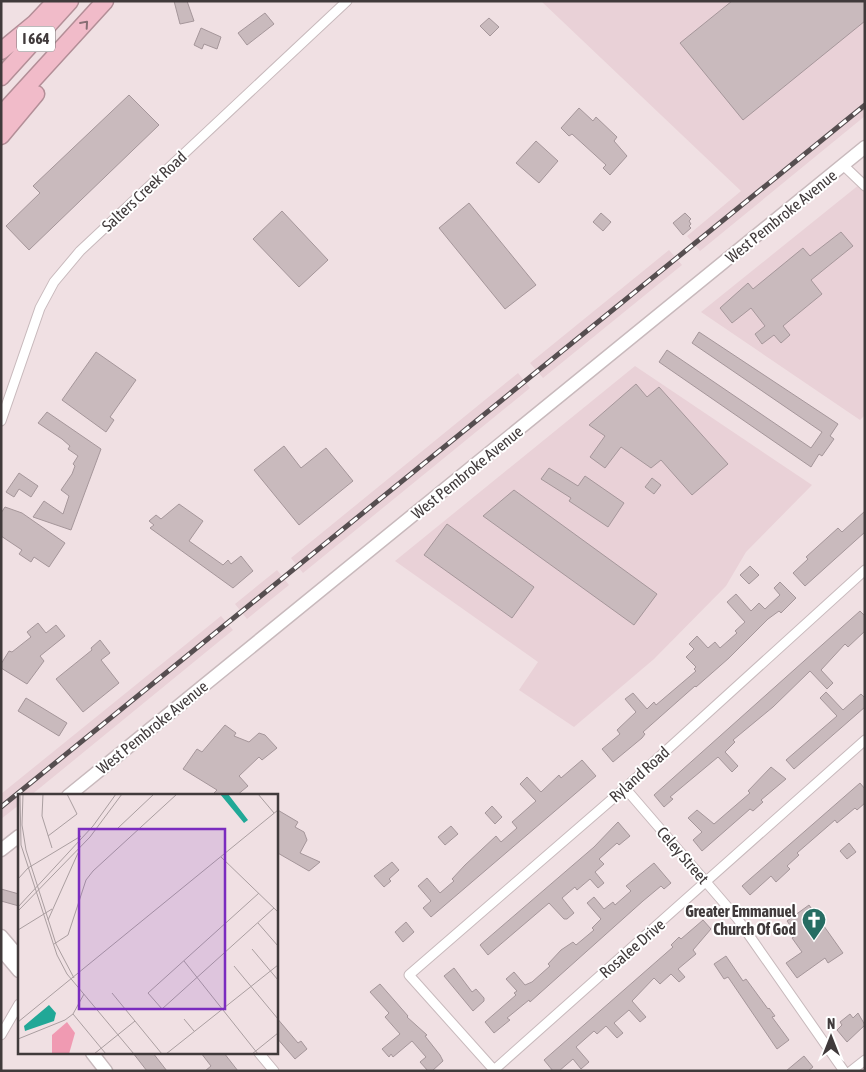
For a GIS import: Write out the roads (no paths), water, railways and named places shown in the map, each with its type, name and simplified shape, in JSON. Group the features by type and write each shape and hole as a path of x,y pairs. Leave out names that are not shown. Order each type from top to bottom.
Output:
{"highway":[{"path":"1,51 56,1"},
{"name":"I 664","path":"1,77 70,1"},
{"name":"I 664","path":"1,115 105,1"},
{"path":"1,136 44,85 65,47"}],"main road":[{"name":"West Pembroke Avenue","path":"70,794 865,147"},
{"path":"1,850 18,837"},
{"path":"1,936 18,956"},
{"path":"1,950 18,970"},
{"path":"93,1054 106,1071"}],"street":[{"name":"Salters Creek Road","path":"1,421 40,308 54,282 80,250 347,1"},
{"path":"843,165 865,186"},
{"name":"Ryland Road","path":"409,974 625,788 865,570"},
{"name":"Rosalee Drive","path":"409,974 494,1070 865,740"},
{"name":"Celey Street","path":"625,788 737,918 844,1071"},
{"path":"1,1035 18,1006"},
{"path":"260,1054 274,1071"},
{"path":"852,1071 865,1060"}],"railway":[{"path":"1,807 865,105"}],"place":[{"name":"Greater Emmanuel Church Of God","path":"814,941"}]}
